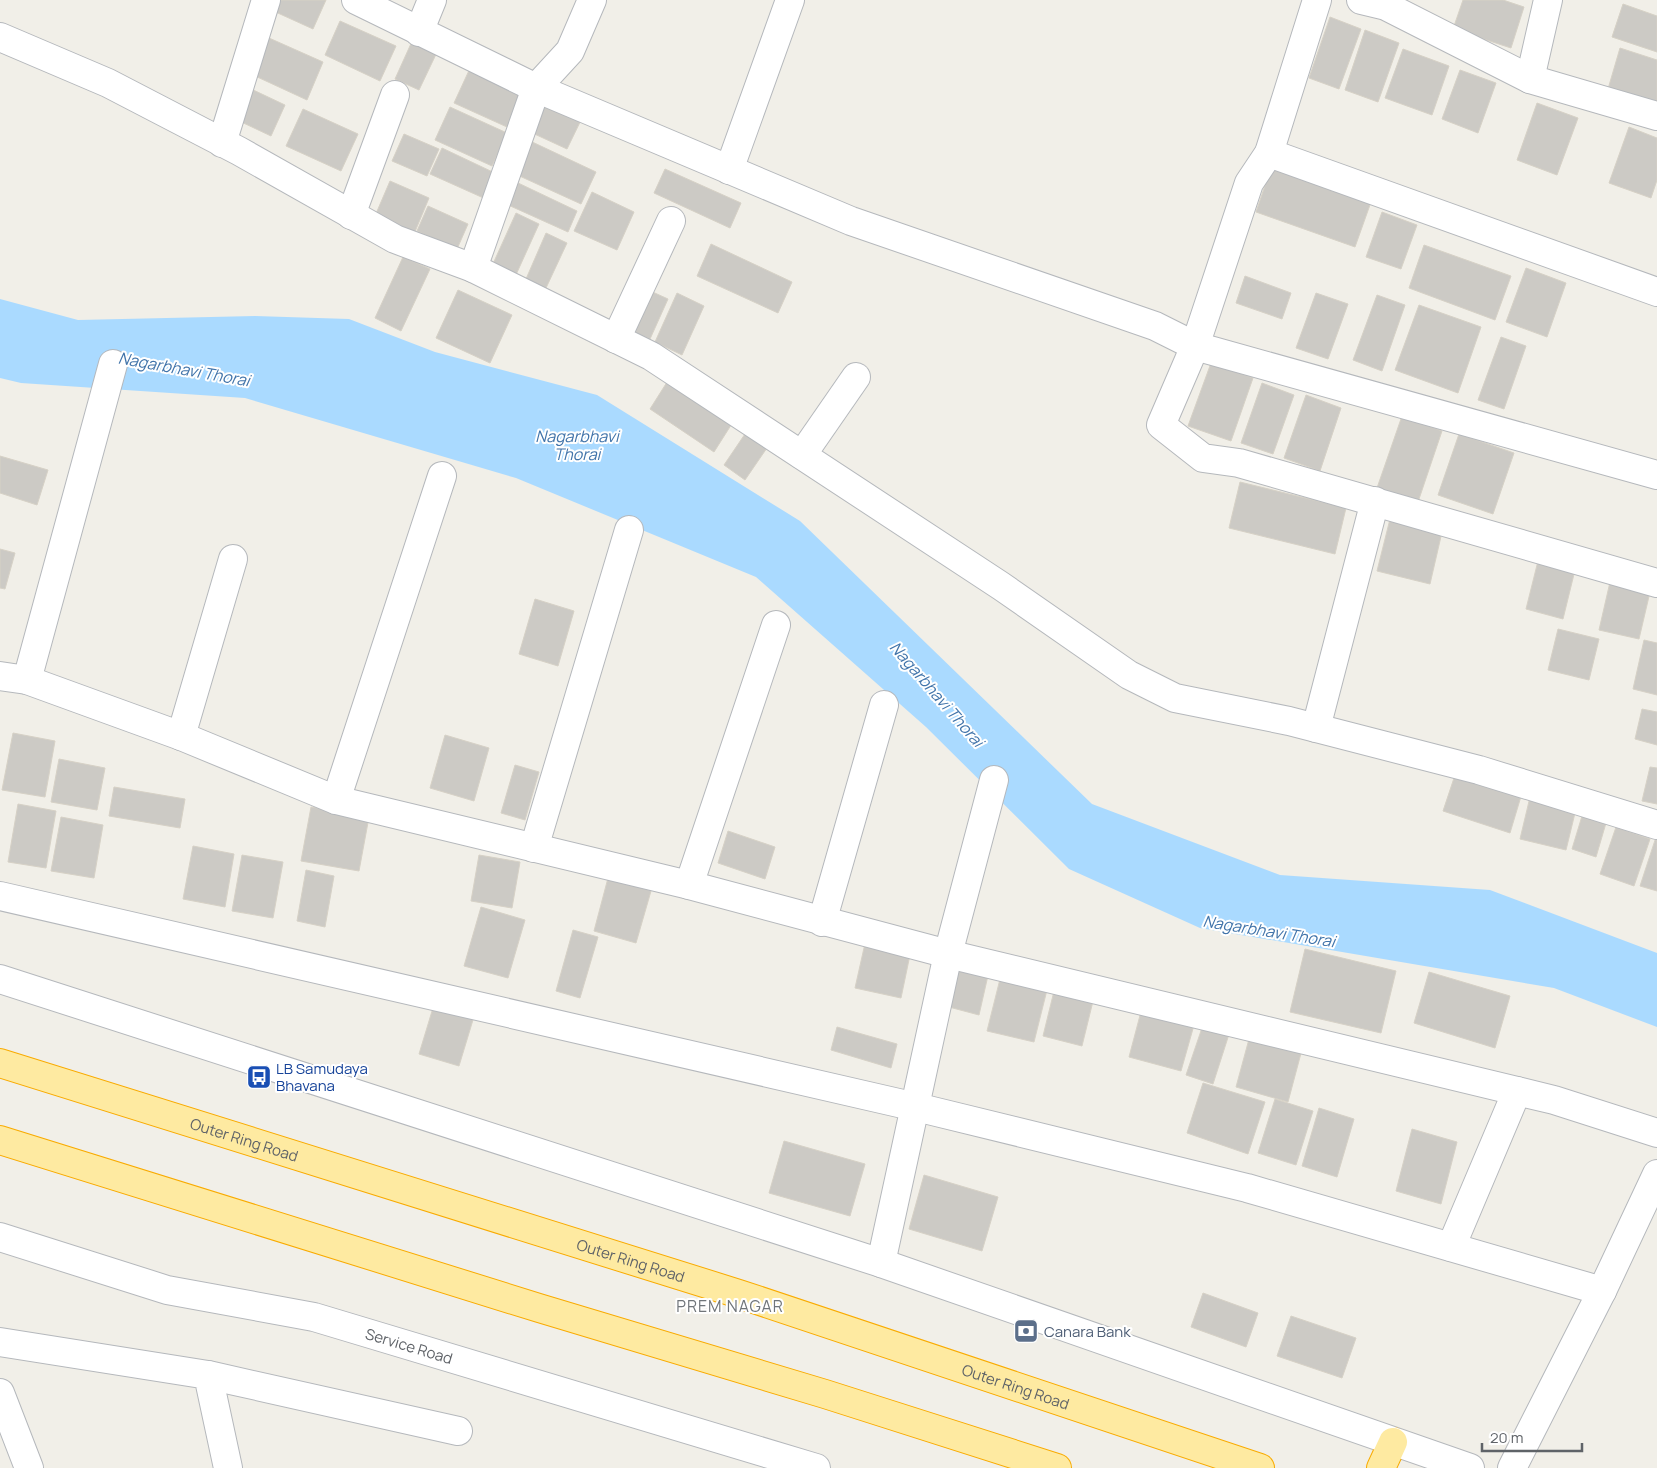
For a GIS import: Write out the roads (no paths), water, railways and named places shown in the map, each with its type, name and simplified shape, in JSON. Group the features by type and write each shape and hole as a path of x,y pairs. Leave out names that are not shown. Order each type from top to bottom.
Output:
{"highway":[{"name":"Outer Ring Road","path":"0,1064 739,1294 1260,1468"},
{"path":"0,1140 539,1308 825,1394 1057,1468"},
{"path":"1381,1468 1393,1442"}],"street":[{"path":"222,143 266,0"},
{"path":"356,0 536,88 729,170 851,220 1155,326 1195,346 1657,475"},
{"path":"420,32 432,0"},
{"path":"473,268 536,88 570,51 592,0"},
{"path":"729,170 790,0"},
{"path":"1317,0 1269,153 1249,183 1195,346 1161,425 1203,458 1239,463 1657,583"},
{"path":"1530,79 1548,0"},
{"path":"1378,2 1530,79 1657,116"},
{"path":"0,37 108,83 222,143 395,239 473,268 652,356 1000,586 1129,675 1175,698 1316,728 1478,770 1657,825"},
{"path":"352,215 395,95"},
{"path":"1269,153 1657,292"},
{"path":"616,339 671,221"},
{"path":"27,680 113,364"},
{"path":"802,455 856,377"},
{"path":"336,800 442,476"},
{"path":"1316,728 1375,501"},
{"path":"534,848 629,530"},
{"path":"181,736 233,559"},
{"path":"688,885 776,625"},
{"path":"0,676 27,680 181,736 336,800 688,885 948,954 1554,1100 1657,1133"},
{"path":"822,922 884,705"},
{"path":"881,1263 948,954 994,780"},
{"path":"0,896 916,1107 1247,1188 1602,1291"},
{"path":"0,979 881,1263 1470,1468"},
{"path":"1451,1247 1517,1091"},
{"path":"1512,1468 1602,1291 1657,1174"},
{"name":"Service Road","path":"0,1237 167,1290 314,1317 816,1468"},
{"path":"0,1342 208,1375 458,1431"},
{"path":"208,1375 228,1468"},
{"path":"0,1392 29,1468"}],"water":[{"name":"Nagarbhavi Thorai","path":"0,299 78,320 255,316 349,319 435,352 597,395 800,521 1092,804 1280,875 1490,890 1657,953 1657,1027 1554,988 1200,928 1069,869 926,727 756,577 516,478 245,398 21,383 0,378"}],"place":[{"name":"LB Samudaya Bhavana","path":"259,1077"},
{"name":"Canara Bank","path":"1026,1331"}],"district":[{"name":"PREM NAGAR","path":"730,1306"}]}
